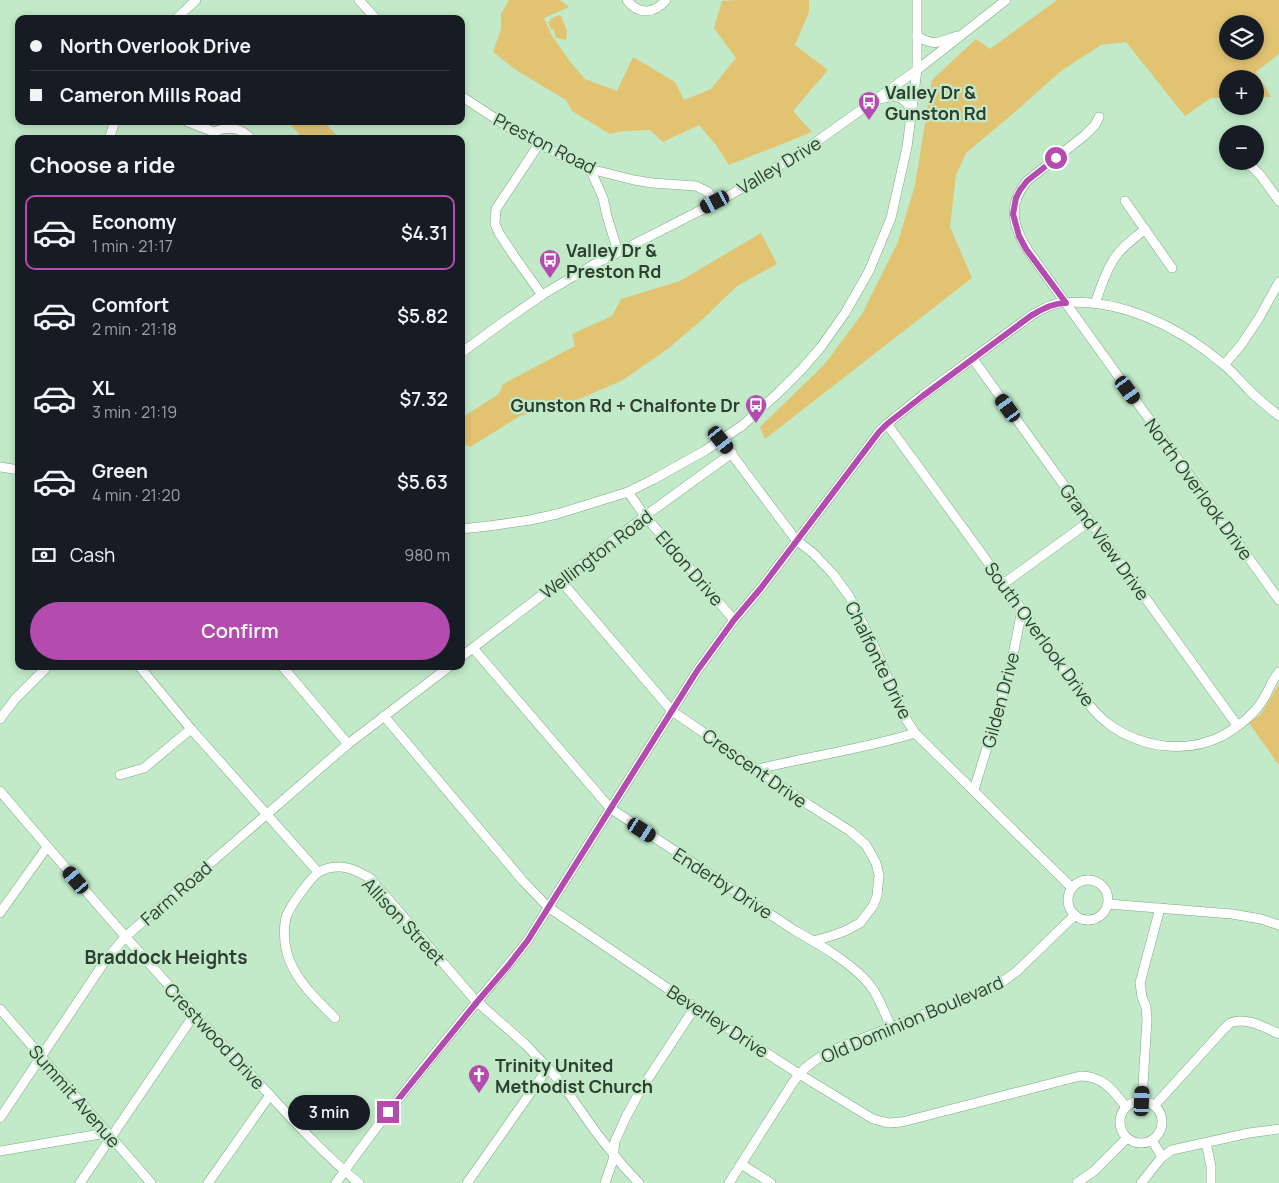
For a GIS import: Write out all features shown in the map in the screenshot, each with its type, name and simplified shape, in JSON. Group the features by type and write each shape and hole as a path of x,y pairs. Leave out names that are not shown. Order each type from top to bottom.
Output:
{"street":[{"path":"180,15 196,0"},
{"path":"359,0 372,15"},
{"path":"627,0 637,9 645,11 660,7 666,0"},
{"path":"465,528 530,520 557,514 628,492 687,461 743,425 802,369 821,347 845,313 869,271 891,218 902,171 917,70 917,0"},
{"name":"Valley Drive","path":"465,350 542,295 591,266 715,202 802,152 917,70 1006,0"},
{"path":"918,36 932,43 965,33"},
{"path":"875,101 890,96 898,96 907,102 912,110"},
{"name":"Preston Road","path":"465,99 496,120 590,169 652,183 696,186 708,192 715,202"},
{"name":"North Overlook Drive","path":"1099,117 1095,125 1085,135 1027,181 1020,190 1016,198 1013,214 1019,236 1026,249 1279,600"},
{"path":"194,125 213,135"},
{"path":"216,135 223,128 240,130 246,135"},
{"path":"539,144 496,209 494,218 499,233 542,295"},
{"path":"590,169 606,206 607,216 618,252"},
{"path":"1255,170 1279,202"},
{"path":"1125,201 1172,268"},
{"path":"1095,303 1115,257 1126,245 1145,230"},
{"path":"1224,365 1241,346 1279,282"},
{"path":"336,1183 388,1112 528,940 697,671 734,620 761,588 887,424 1032,315 1060,303 1095,303 1140,314 1167,326 1199,345 1224,365 1265,406 1279,416"},
{"name":"Grand View Drive","path":"973,359 1237,726"},
{"name":"South Overlook Drive","path":"887,424 1004,584 1073,683 1092,708 1109,724 1128,736 1155,744 1168,746 1201,743 1232,730 1257,709 1279,672"},
{"name":"Chalfonte Drive","path":"721,440 796,540 813,553 833,574 849,596 875,648 904,716 915,733 1072,888"},
{"name":"Wellington Road","path":"465,655 645,516 732,453"},
{"path":"0,467 15,469"},
{"name":"Eldon Drive","path":"628,492 645,516 734,620"},
{"path":"1004,584 1090,521"},
{"name":"Crescent Drive","path":"561,581 672,711 850,831 866,845 876,863 879,875 877,896 873,906 860,923 845,931 813,941"},
{"name":"Gilden Drive","path":"974,790 1011,665 1022,610"},
{"name":"Enderby Drive","path":"473,648 610,808 851,967 874,989 890,1026"},
{"path":"0,719 15,699 44,670"},
{"path":"142,670 191,729 318,872 297,897 288,914 285,923 286,951 293,969 334,1018"},
{"path":"285,670 348,744 445,670"},
{"name":"Beverley Drive","path":"384,716 548,908 695,1007 873,1119 894,1124 1080,1076 1088,1076 1104,1082 1126,1107"},
{"path":"120,775 144,768 191,729"},
{"path":"758,769 888,741 915,733"},
{"name":"Farm Road","path":"0,1118 105,961 125,937 348,744"},
{"name":"Crestwood Drive","path":"0,791 194,1015 295,1122 359,1183"},
{"path":"0,913 47,846"},
{"name":"Allison Street","path":"318,872 338,867 349,868 370,878 477,1002 525,1044 548,1068 562,1084 598,1135 639,1183"},
{"path":"1089,880 1096,882 1105,891 1108,897 1108,904 1101,916 1095,919 1082,920 1074,915 1069,907 1069,894 1076,884 1089,880"},
{"path":"1108,904 1232,914 1261,918 1279,925"},
{"path":"1142,1101 1147,1019 1140,983 1160,908"},
{"name":"Old Dominion Boulevard","path":"729,1183 799,1074 812,1062 834,1050 890,1026 998,985 1016,972 1074,915"},
{"path":"605,1183 613,1160 615,1141 626,1117 640,1091 695,1007"},
{"name":"Summit Avenue","path":"0,1009 151,1183"},
{"path":"80,1183 109,1135 194,1015"},
{"path":"1154,1106 1230,1023 1245,1022 1279,1034"},
{"path":"467,1183 548,1068"},
{"path":"208,1183 270,1095"},
{"path":"1142,1101 1154,1106 1160,1114 1162,1125 1159,1133 1146,1143 1134,1143 1122,1132 1120,1124 1122,1112 1134,1102 1142,1101"},
{"path":"1141,1183 1162,1158 1172,1150 1279,1129"},
{"path":"0,1151 109,1135"},
{"path":"1077,1183 1094,1171 1127,1138"},
{"path":"1152,1140 1162,1158"},
{"path":"1206,1143 1211,1166 1211,1183"},
{"path":"741,1164 770,1183"}],"shaded area":[{"path":"509,0 560,0 569,7 544,18 552,36 585,79 617,91 633,57 675,82 684,100 711,89 736,58 714,28 722,1 809,0 809,12 795,45 828,70 793,111 812,132 729,165 716,145 699,125 663,142 650,130 623,131 610,134 572,111 566,100 516,70 493,52 501,29 501,14"},
{"path":"1057,0 1279,0 1279,54 1259,70 1219,70 1219,98 1211,98 1185,116 1126,42 1101,45 1061,71 966,153 956,175 950,227 972,278 765,439 760,427 824,365 862,314 898,242 915,185 932,80 976,39 990,49"},
{"path":"559,15 567,31 566,40 556,38 554,30 551,29 548,22"},
{"path":"1264,85 1271,97 1264,97"},
{"path":"291,125 327,125 336,135 299,135"},
{"path":"761,233 777,264 737,286 669,348 623,380 568,404 520,416 470,447 465,444 465,416 499,394 503,384 575,346 572,334 612,316 621,299 680,281"},
{"path":"1279,684 1279,765 1249,723 1261,714"}],"place":[{"name":"Valley Dr & Gunston Rd","path":"869,121"},
{"name":"Valley Dr & Preston Rd","path":"550,279"},
{"name":"Gunston Rd + Chalfonte Dr","path":"756,424"},
{"name":"Trinity United Methodist Church","path":"479,1094"}],"district":[{"name":"Braddock Heights","path":"166,957"}],"route":[{"path":"388,1112 528,940 697,671 879,432 924,395 1032,315 1047,307 1066,303 1026,249 1019,236 1013,214 1016,198 1020,190 1027,181 1056,158"}]}
